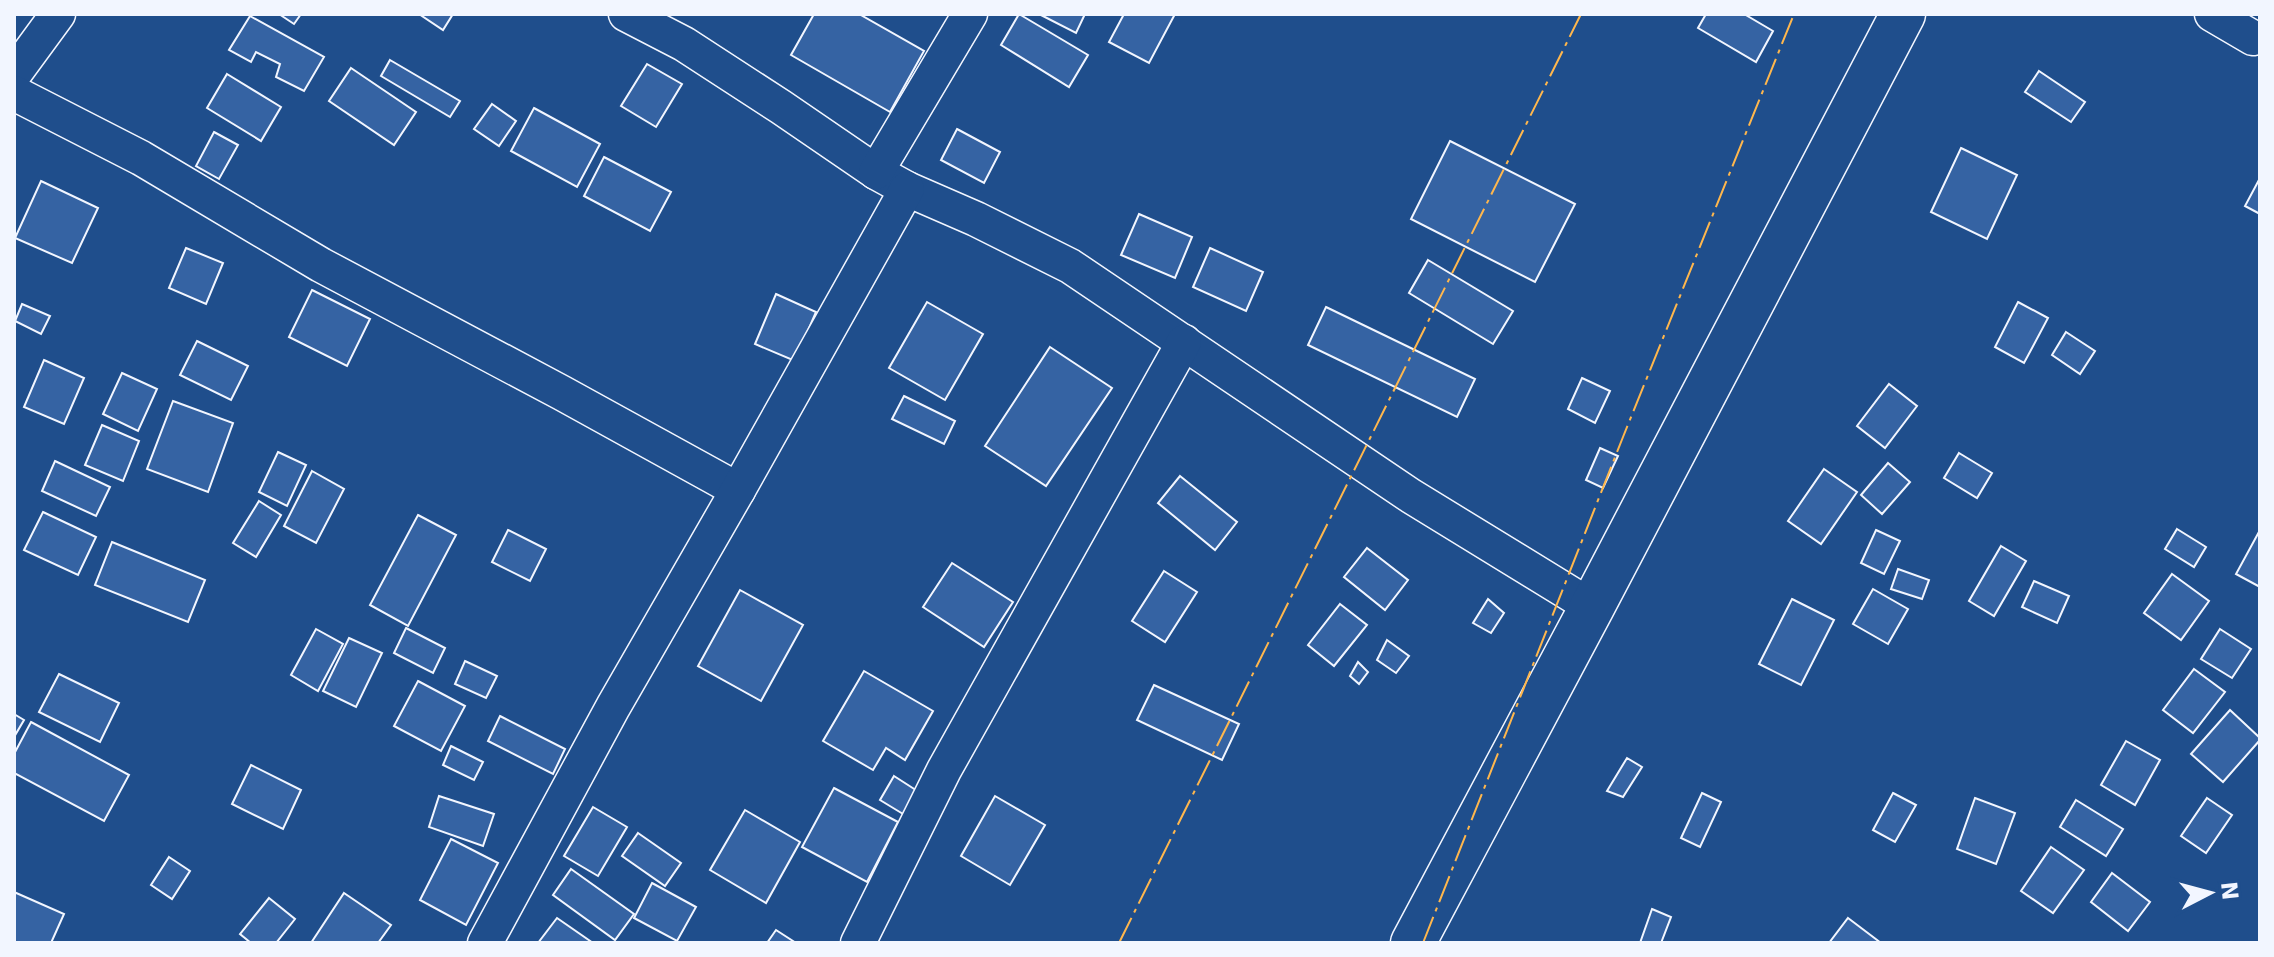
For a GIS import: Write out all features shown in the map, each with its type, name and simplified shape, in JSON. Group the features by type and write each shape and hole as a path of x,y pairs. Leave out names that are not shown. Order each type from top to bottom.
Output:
{"main road":[{"path":"1413,943 1903,14"}],"street":[{"path":"14,74 58,14"},
{"path":"626,14 684,44 876,172 1070,266 1411,496 1592,607"},
{"path":"876,172 970,14"},
{"path":"2212,14 2253,38"},
{"path":"14,93 141,158 321,265 738,490"},
{"path":"485,943 613,707 907,189"},
{"path":"858,943 944,770 1184,342"}],"building":[{"path":"279,14 301,14 294,24"},
{"path":"419,14 453,14 443,30"},
{"path":"814,14 859,14 924,51 890,112 791,55"},
{"path":"1019,14 1088,55 1069,87 1001,45"},
{"path":"1039,14 1085,14 1076,33"},
{"path":"1124,14 1175,14 1149,63 1109,42"},
{"path":"1706,14 1744,14 1773,31 1756,62 1698,28"},
{"path":"250,16 324,57 304,91 276,77 280,64 256,52 251,62 229,50"},
{"path":"390,60 460,101 450,117 381,76"},
{"path":"647,64 682,84 656,127 621,106"},
{"path":"351,68 416,112 394,145 329,101"},
{"path":"2039,71 2085,102 2071,122 2025,92"},
{"path":"227,74 281,107 261,141 207,108"},
{"path":"492,104 516,121 499,146 474,129"},
{"path":"534,108 600,144 577,187 511,151"},
{"path":"957,129 1000,152 984,183 941,160"},
{"path":"214,132 238,145 219,179 196,166"},
{"path":"1450,141 1575,204 1535,282 1411,219"},
{"path":"1961,148 2017,175 1987,239 1931,212"},
{"path":"604,157 671,192 650,231 584,196"},
{"path":"2260,178 2260,214 2245,206"},
{"path":"41,181 98,208 72,263 15,238"},
{"path":"1139,214 1192,237 1175,278 1121,255"},
{"path":"186,248 223,263 206,304 169,288"},
{"path":"1210,248 1263,272 1246,311 1193,287"},
{"path":"1428,260 1513,311 1493,344 1409,293"},
{"path":"312,290 370,319 347,366 289,337"},
{"path":"776,294 816,312 795,361 755,344"},
{"path":"927,302 983,334 945,400 889,368"},
{"path":"2018,302 2048,318 2024,363 1995,347"},
{"path":"22,304 50,316 41,334 15,321"},
{"path":"1326,307 1475,379 1457,417 1308,345"},
{"path":"2066,332 2095,351 2080,374 2052,355"},
{"path":"197,341 248,366 231,400 180,375"},
{"path":"1050,347 1112,388 1046,486 985,446"},
{"path":"44,360 84,378 64,424 24,407"},
{"path":"122,373 157,389 138,431 103,414"},
{"path":"1582,378 1610,391 1595,423 1568,409"},
{"path":"1889,384 1917,406 1885,448 1857,426"},
{"path":"904,396 955,421 944,444 892,419"},
{"path":"173,401 233,423 208,492 147,469"},
{"path":"102,425 139,441 123,481 85,465"},
{"path":"1600,448 1618,456 1603,488 1586,480"},
{"path":"278,452 306,465 287,506 259,492"},
{"path":"1959,453 1992,473 1977,498 1944,478"},
{"path":"55,461 110,487 96,516 42,491"},
{"path":"1888,463 1910,482 1882,514 1861,495"},
{"path":"1824,469 1857,492 1821,544 1788,521"},
{"path":"312,471 344,489 316,543 284,526"},
{"path":"1180,476 1237,522 1215,550 1158,503"},
{"path":"259,501 281,515 256,557 233,543"},
{"path":"43,512 96,537 78,575 24,550"},
{"path":"418,515 456,535 408,626 370,605"},
{"path":"2177,529 2206,547 2194,567 2165,549"},
{"path":"508,530 546,549 530,581 492,562"},
{"path":"1876,530 1900,541 1884,574 1861,563"},
{"path":"2260,530 2260,587 2236,574"},
{"path":"112,542 205,580 188,622 95,585"},
{"path":"2001,546 2026,561 1994,616 1969,601"},
{"path":"1367,548 1408,580 1385,610 1344,577"},
{"path":"952,563 1013,602 984,647 923,607"},
{"path":"1898,569 1929,580 1922,599 1891,589"},
{"path":"1164,571 1197,592 1165,642 1132,621"},
{"path":"2172,574 2209,601 2181,640 2144,613"},
{"path":"2034,581 2069,596 2057,623 2022,607"},
{"path":"1873,589 1908,609 1888,644 1853,624"},
{"path":"740,590 803,625 761,701 698,666"},
{"path":"1488,599 1504,613 1491,633 1473,623"},
{"path":"1792,599 1834,620 1801,685 1759,664"},
{"path":"1340,604 1367,625 1334,666 1308,645"},
{"path":"406,628 445,648 433,673 394,653"},
{"path":"316,629 343,644 318,691 291,675"},
{"path":"2220,629 2251,649 2232,678 2201,659"},
{"path":"349,638 382,653 356,707 323,691"},
{"path":"1387,640 1409,656 1396,673 1377,660"},
{"path":"465,661 497,676 486,698 455,684"},
{"path":"1358,662 1368,672 1359,684 1350,676"},
{"path":"2194,669 2225,692 2193,733 2163,710"},
{"path":"864,671 933,711 905,760 886,748 873,770 823,741"},
{"path":"59,674 119,703 100,742 39,712"},
{"path":"418,681 465,706 441,751 394,726"},
{"path":"1154,685 1239,724 1222,760 1137,720"},
{"path":"2230,710 2260,740 2223,782 2191,754"},
{"path":"14,714 24,720 14,737"},
{"path":"500,716 565,749 553,774 488,741"},
{"path":"31,722 129,775 104,821 14,773 14,754"},
{"path":"2126,741 2160,760 2135,805 2101,785"},
{"path":"451,746 483,762 474,780 443,765"},
{"path":"1627,758 1642,767 1623,797 1607,791"},
{"path":"251,765 301,790 283,829 232,804"},
{"path":"894,776 922,794 908,817 880,800"},
{"path":"834,788 898,822 867,882 802,847"},
{"path":"1702,793 1721,802 1700,847 1681,838"},
{"path":"1893,793 1916,805 1895,842 1873,830"},
{"path":"439,796 494,814 483,846 429,827"},
{"path":"995,796 1045,825 1010,885 961,856"},
{"path":"1975,798 2015,813 1996,864 1957,849"},
{"path":"2207,798 2232,815 2206,853 2181,836"},
{"path":"2076,800 2123,829 2106,856 2060,827"},
{"path":"593,807 627,827 598,876 564,856"},
{"path":"745,810 800,842 766,903 710,870"},
{"path":"638,833 681,863 665,886 622,856"},
{"path":"451,839 498,863 466,925 420,900"},
{"path":"2051,847 2084,870 2053,913 2021,891"},
{"path":"169,857 190,871 172,899 151,885"},
{"path":"571,869 634,914 615,940 553,895"},
{"path":"2112,873 2150,902 2128,931 2091,902"},
{"path":"652,883 696,907 677,941 634,918"},
{"path":"14,892 64,914 51,943 14,943"},
{"path":"344,893 391,925 378,943 311,943"},
{"path":"269,898 295,919 276,943 251,943 240,934"},
{"path":"1652,909 1671,917 1661,943 1640,943"},
{"path":"557,918 593,943 538,943"},
{"path":"1848,918 1881,943 1829,943"},
{"path":"776,930 796,943 767,943"}],"power":[{"path":"1119,943 1581,14"},
{"path":"1423,943 1794,14"}]}
